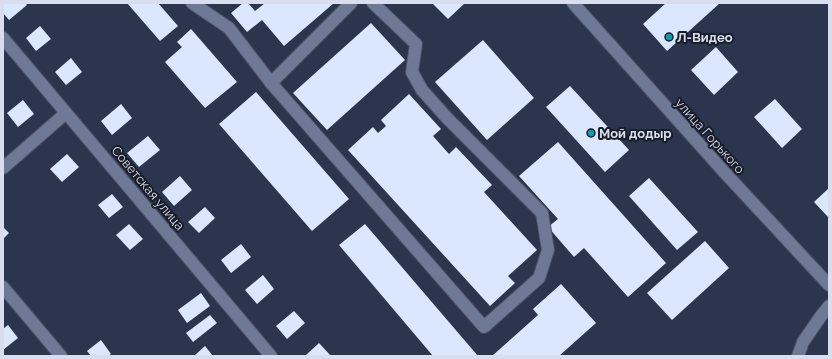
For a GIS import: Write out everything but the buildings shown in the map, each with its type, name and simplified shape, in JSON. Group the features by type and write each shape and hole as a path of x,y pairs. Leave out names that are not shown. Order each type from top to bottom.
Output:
{"street":[{"path":"192,3 229,28 271,83 484,327 538,278 548,250 542,213 447,118 422,90 412,72 416,44 373,3"},
{"path":"271,83 351,3"},
{"name":"улица Горького","path":"573,3 726,174 829,285"},
{"name":"Советская улица","path":"3,38 271,356"},
{"path":"3,168 66,113"},
{"path":"3,287 61,356"},
{"path":"798,356 803,342 829,306"}],"place":[{"name":"Л-Видео","path":"669,37"},
{"name":"Мой додыр","path":"591,133"}]}
